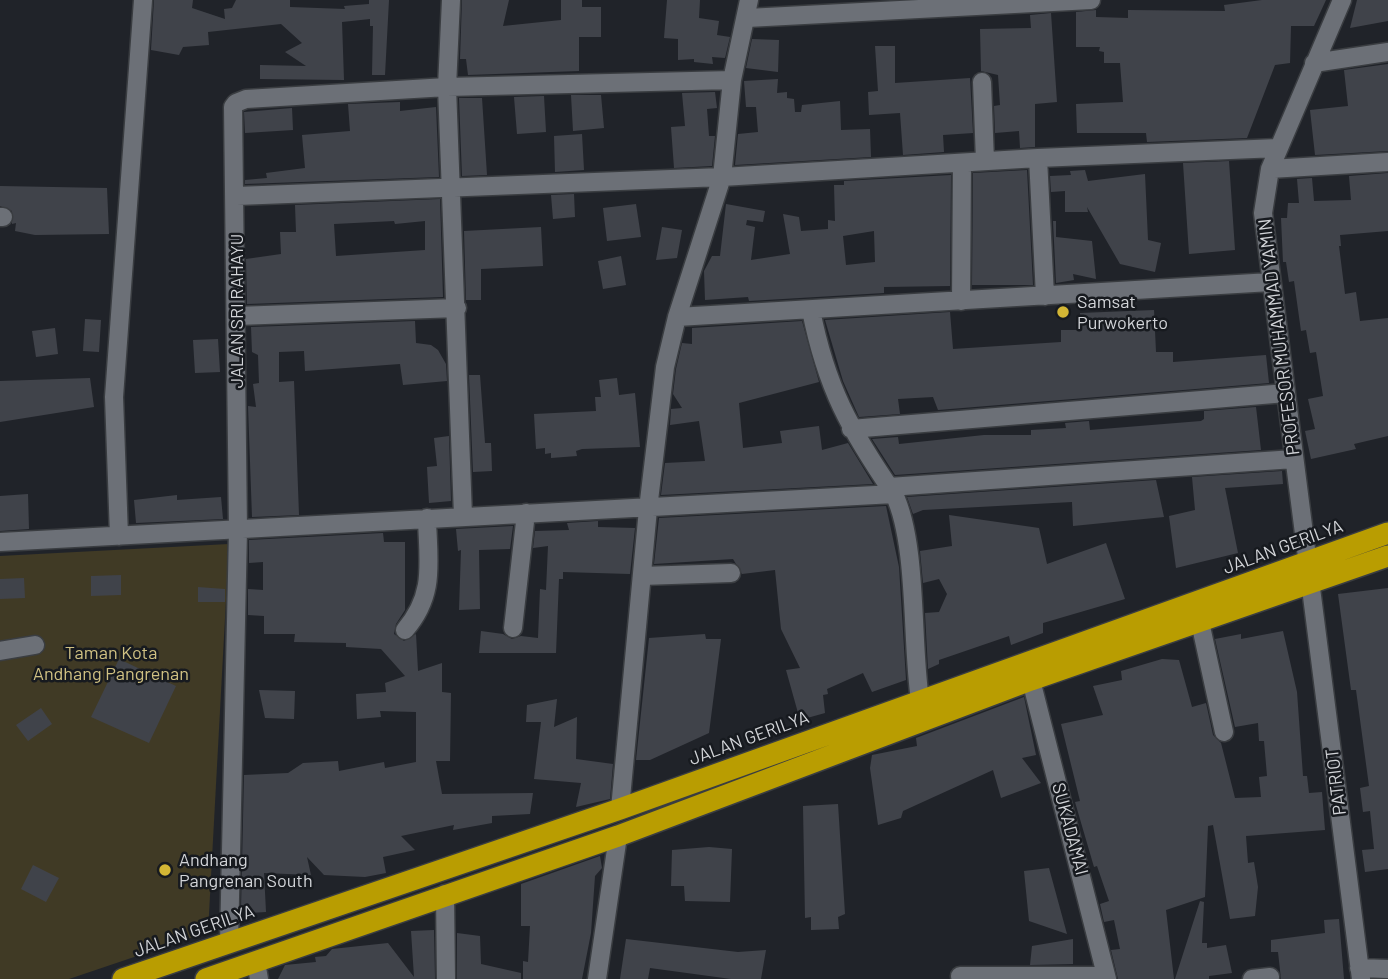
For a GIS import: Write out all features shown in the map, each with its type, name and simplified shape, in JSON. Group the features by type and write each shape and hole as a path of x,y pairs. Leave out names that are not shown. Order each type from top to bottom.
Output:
{"highway":[{"name":"JALAN GERILYA","path":"123,979 620,809 920,700 944,701 1031,680 1200,622 1310,574 1388,533"},
{"name":"JALAN GERILYA","path":"206,979 258,970 373,920 618,836 944,701 1310,574 1388,556"},
{"path":"365,897 373,920"}],"street":[{"path":"119,536 114,397 143,0"},
{"path":"451,0 447,88 463,516"},
{"path":"620,809 648,509 665,367 677,317 722,177 732,80 749,0"},
{"path":"747,18 1091,0"},
{"name":"PROFESOR MUHAMMAD YAMIN","path":"1310,574 1263,213 1270,169 1342,0"},
{"path":"1314,62 1388,52"},
{"path":"447,88 732,80"},
{"path":"982,82 985,161"},
{"name":"JALAN SRI RAHAYU","path":"229,943 238,530 233,107 239,101 246,100 447,88"},
{"path":"236,196 451,185 722,177 1038,158 1278,148"},
{"path":"1038,158 1045,296"},
{"path":"1270,169 1388,162"},
{"path":"961,301 962,164"},
{"path":"677,317 1271,282"},
{"path":"237,316 457,308"},
{"path":"811,310 825,372 851,429 892,490 903,519 920,700"},
{"path":"851,429 1286,393"},
{"path":"0,542 427,517 648,509 1294,459"},
{"path":"513,628 526,513"},
{"path":"405,630 420,613 428,593 427,517"},
{"path":"642,576 731,573"},
{"name":"PATRIOT","path":"1310,574 1360,974"},
{"path":"1200,622 1224,732"},
{"path":"0,651 35,645"},
{"name":"SUKADAMAI","path":"1031,680 1107,978"},
{"path":"597,979 618,836"},
{"path":"445,894 446,979"},
{"path":"1360,974 1388,969"},
{"path":"960,976 1107,978"},
{"path":"1252,979 1270,977"}],"green space":[{"name":"Taman Kota Andhang Pangrenan","path":"229,544 208,932 69,979 0,979 0,556"}],"building":[{"path":"154,0 193,0 192,8 225,19 224,9 232,8 236,0 290,0 290,7 345,9 344,6 369,4 369,0 389,0 385,75 372,75 373,26 370,26 370,19 342,22 344,80 260,79 260,65 306,66 285,52 302,43 281,24 208,32 209,45 183,47 179,55 151,50"},
{"path":"462,0 509,0 503,26 561,20 561,0 582,0 582,7 601,7 601,37 579,37 579,71 468,75 466,59 460,59"},
{"path":"667,0 700,0 699,18 719,21 717,35 730,37 725,58 712,57 713,64 694,62 694,59 678,60 678,39 664,38"},
{"path":"1262,0 1326,0 1314,26 1291,26 1290,63 1275,65 1247,138 1147,142 1146,133 1077,133 1076,104 1123,102 1120,63 1104,63 1104,52 1099,51 1100,47 1076,47 1076,12 1096,10 1096,17 1128,18 1128,10 1225,11 1224,5"},
{"path":"1357,0 1388,0 1388,21 1350,28"},
{"path":"1051,13 1057,102 1035,104 1035,147 1020,148 1019,131 995,133 994,106 1000,105 998,75 981,71 980,29 1031,28 1030,15"},
{"path":"752,39 779,40 778,72 746,68"},
{"path":"875,46 895,46 895,83 970,78 973,133 943,135 944,152 903,155 900,113 869,115 868,92 878,91"},
{"path":"1388,64 1388,151 1315,155 1310,110 1348,106 1344,70"},
{"path":"778,79 777,93 787,92 787,98 794,99 795,112 801,112 802,105 840,101 841,130 870,129 871,157 735,165 738,134 758,132 756,107 746,107 744,81"},
{"path":"715,92 717,108 707,109 709,136 715,136 712,166 674,168 671,127 685,126 682,93"},
{"path":"571,95 601,95 604,128 573,131"},
{"path":"544,96 546,132 517,134 514,97"},
{"path":"459,98 482,98 487,175 462,176"},
{"path":"400,102 400,111 436,107 439,177 245,184 245,180 267,178 266,173 305,168 302,135 350,131 348,104"},
{"path":"292,108 293,130 245,133 244,112"},
{"path":"582,134 584,170 555,172 554,136"},
{"path":"1229,161 1235,250 1189,254 1183,163"},
{"path":"1027,170 1033,285 972,285 973,173"},
{"path":"1085,170 1088,181 1145,174 1148,240 1161,243 1155,272 1120,264 1087,207 1088,212 1065,212 1065,191 1051,192 1050,176 1071,175 1070,171"},
{"path":"1388,173 1388,231 1340,235 1339,246 1345,294 1356,292 1360,321 1388,318 1388,436 1354,444 1356,449 1311,459 1305,431 1315,429 1308,399 1323,396 1316,352 1310,353 1306,330 1301,331 1294,281 1289,282 1286,262 1283,262 1281,218 1287,218 1288,203 1299,203 1297,179 1312,178 1314,201 1351,200 1349,176"},
{"path":"951,175 950,286 884,287 884,293 749,301 748,297 705,300 704,271 712,256 720,256 726,204 765,211 763,222 747,220 746,225 755,227 751,260 790,254 783,214 799,217 801,231 828,229 828,220 835,221 834,185 844,185 844,181","holes":["874,231 875,262 846,265 843,236"]},
{"path":"0,186 107,188 109,234 35,235 15,231 16,223 12,224 12,211 0,206"},
{"path":"574,194 575,217 553,219 551,195"},
{"path":"440,199 443,297 247,304 246,259 281,254 280,232 296,232 295,205","holes":["394,221 395,224 425,221 425,250 336,256 334,224"]},
{"path":"636,204 641,237 607,241 603,208"},
{"path":"1053,221 1056,221 1056,237 1092,241 1096,279 1073,274 1074,280 1056,283"},
{"path":"541,227 543,266 481,269 481,300 466,300 464,231"},
{"path":"662,227 682,230 677,258 656,260"},
{"path":"621,256 626,285 603,289 598,261"},
{"path":"1154,310 1156,352 1173,352 1173,362 1266,355 1269,383 938,410 933,397 898,399 900,414 859,417 843,381 825,320 950,312 953,349 1061,342 1061,330 1080,330 1080,313"},
{"path":"85,319 101,320 99,352 83,351"},
{"path":"415,321 416,343 431,345 438,350 446,364 447,381 403,385 400,364 305,371 304,351 279,352 279,382 294,381 299,515 252,517 248,406 256,407 253,384 259,383 258,355 252,352 251,327"},
{"path":"802,321 819,382 739,403 743,448 782,443 780,431 819,426 822,450 848,443 873,484 661,495 665,463 705,461 699,421 670,425 671,409 682,408 673,394 676,369 682,343 692,344 692,328"},
{"path":"55,328 58,354 36,357 32,331"},
{"path":"218,339 220,372 195,373 193,340"},
{"path":"469,375 480,375 485,443 491,443 492,471 473,472"},
{"path":"90,378 94,407 0,422 0,381"},
{"path":"617,378 619,395 635,393 640,447 582,449 576,451 577,456 551,458 551,453 545,454 545,448 536,449 534,414 596,411 595,397 601,397 599,380"},
{"path":"1256,407 1261,450 895,475 872,439 898,437 899,444 984,435 1031,435 1031,430 1066,428 1065,423 1089,421 1090,430 1201,421 1204,419 1204,411"},
{"path":"449,436 451,501 429,503 427,467 437,466 434,438"},
{"path":"1282,471 1283,484 1225,488 1238,553 1176,568 1169,516 1195,510 1192,477"},
{"path":"1156,480 1164,517 1073,526 1072,502 923,510 913,514 907,497"},
{"path":"28,494 29,529 0,531 0,496"},
{"path":"177,495 177,500 221,497 223,519 136,523 134,500"},
{"path":"886,506 899,567 906,680 872,692 863,673 827,689 828,694 823,695 825,713 800,720 786,670 800,668 781,629 775,570 742,574 733,559 654,564 659,518"},
{"path":"949,515 1039,528 1047,564 1106,543 1125,599 1043,623 1043,633 1011,645 1009,636 939,660 939,664 928,669 925,613 939,612 947,594 939,579 923,583 920,551 952,546"},
{"path":"598,521 598,527 635,528 630,574 563,572 563,579 559,579 556,653 479,653 481,631 503,634 512,639 521,636 538,638 540,589 546,590 548,546 533,548 535,531 569,530 567,523"},
{"path":"513,526 510,549 479,550 480,609 459,610 461,550 458,551 456,529"},
{"path":"383,533 384,542 405,542 405,610 396,624 394,634 404,641 416,634 418,671 442,663 442,692 451,693 450,761 436,761 442,794 533,793 530,814 492,816 492,823 453,830 454,825 401,836 415,850 383,857 386,873 365,877 324,875 307,857 311,875 264,873 266,912 249,913 241,909 244,775 288,773 303,763 338,761 339,771 384,762 385,768 416,762 416,712 380,711 381,717 357,719 356,694 386,692 385,683 405,676 381,649 346,647 346,643 294,642 295,634 264,634 264,616 248,615 248,589 263,590 263,562 249,563 249,540"},
{"path":"121,575 121,595 91,596 91,576"},
{"path":"24,578 25,598 0,599 0,579"},
{"path":"198,587 225,589 225,602 198,602"},
{"path":"1388,588 1388,869 1365,872 1362,850 1374,849 1370,811 1363,812 1360,788 1369,786 1356,690 1351,690 1338,594"},
{"path":"1283,631 1297,692 1303,776 1307,776 1309,793 1322,792 1325,830 1246,836 1248,863 1254,862 1258,887 1255,916 1230,919 1213,825 1208,826 1205,897 1166,910 1174,979 1118,979 1111,950 1120,949 1114,920 1104,922 1100,904 1109,901 1097,866 1094,867 1075,802 1080,801 1061,724 1103,715 1093,686 1122,680 1121,671 1162,659 1179,660 1192,707 1206,703 1213,735 1221,743 1235,798 1261,797 1259,777 1267,776 1264,741 1259,741 1258,723 1235,727 1215,639 1241,634 1241,639"},
{"path":"705,634 706,639 721,639 709,733 650,760 636,760 649,638"},
{"path":"119,659 176,686 149,743 91,717"},
{"path":"259,690 295,691 294,719 265,718"},
{"path":"1024,697 1036,755 1022,758 1041,783 1001,798 993,770 903,811 901,818 878,825 870,768 872,755 917,746 916,738"},
{"path":"557,699 554,727 577,717 576,759 613,764 610,799 576,807 581,783 534,779 541,722 526,722 527,705"},
{"path":"41,708 52,724 28,741 16,725"},
{"path":"838,804 845,914 838,917 839,929 811,930 811,917 805,918 803,806"},
{"path":"709,847 732,849 730,902 685,901 684,886 671,886 672,850"},
{"path":"600,856 602,868 595,876 591,933 582,979 523,979 523,961 528,962 530,926 521,926 521,884"},
{"path":"33,865 59,878 46,902 21,889"},
{"path":"1049,868 1067,934 1029,921 1024,871"},
{"path":"1200,901 1204,902 1202,943 1207,943 1207,948 1226,945 1232,973 1209,976 1209,979 1175,979"},
{"path":"1339,919 1344,979 1281,979 1278,952 1271,952 1271,940 1325,933 1324,920"},
{"path":"434,930 435,979 278,979 285,965 316,962 315,957 326,956 332,949 388,943 414,977 411,931"},
{"path":"457,933 480,936 481,964 521,973 521,979 457,979"},
{"path":"626,939 738,952 766,950 761,979 731,979 650,968 648,979 620,979"},
{"path":"1073,939 1073,964 1030,965 1032,946"}],"place":[{"name":"Samsat Purwokerto","path":"1063,312"},
{"name":"Andhang Pangrenan South","path":"165,870"}]}
